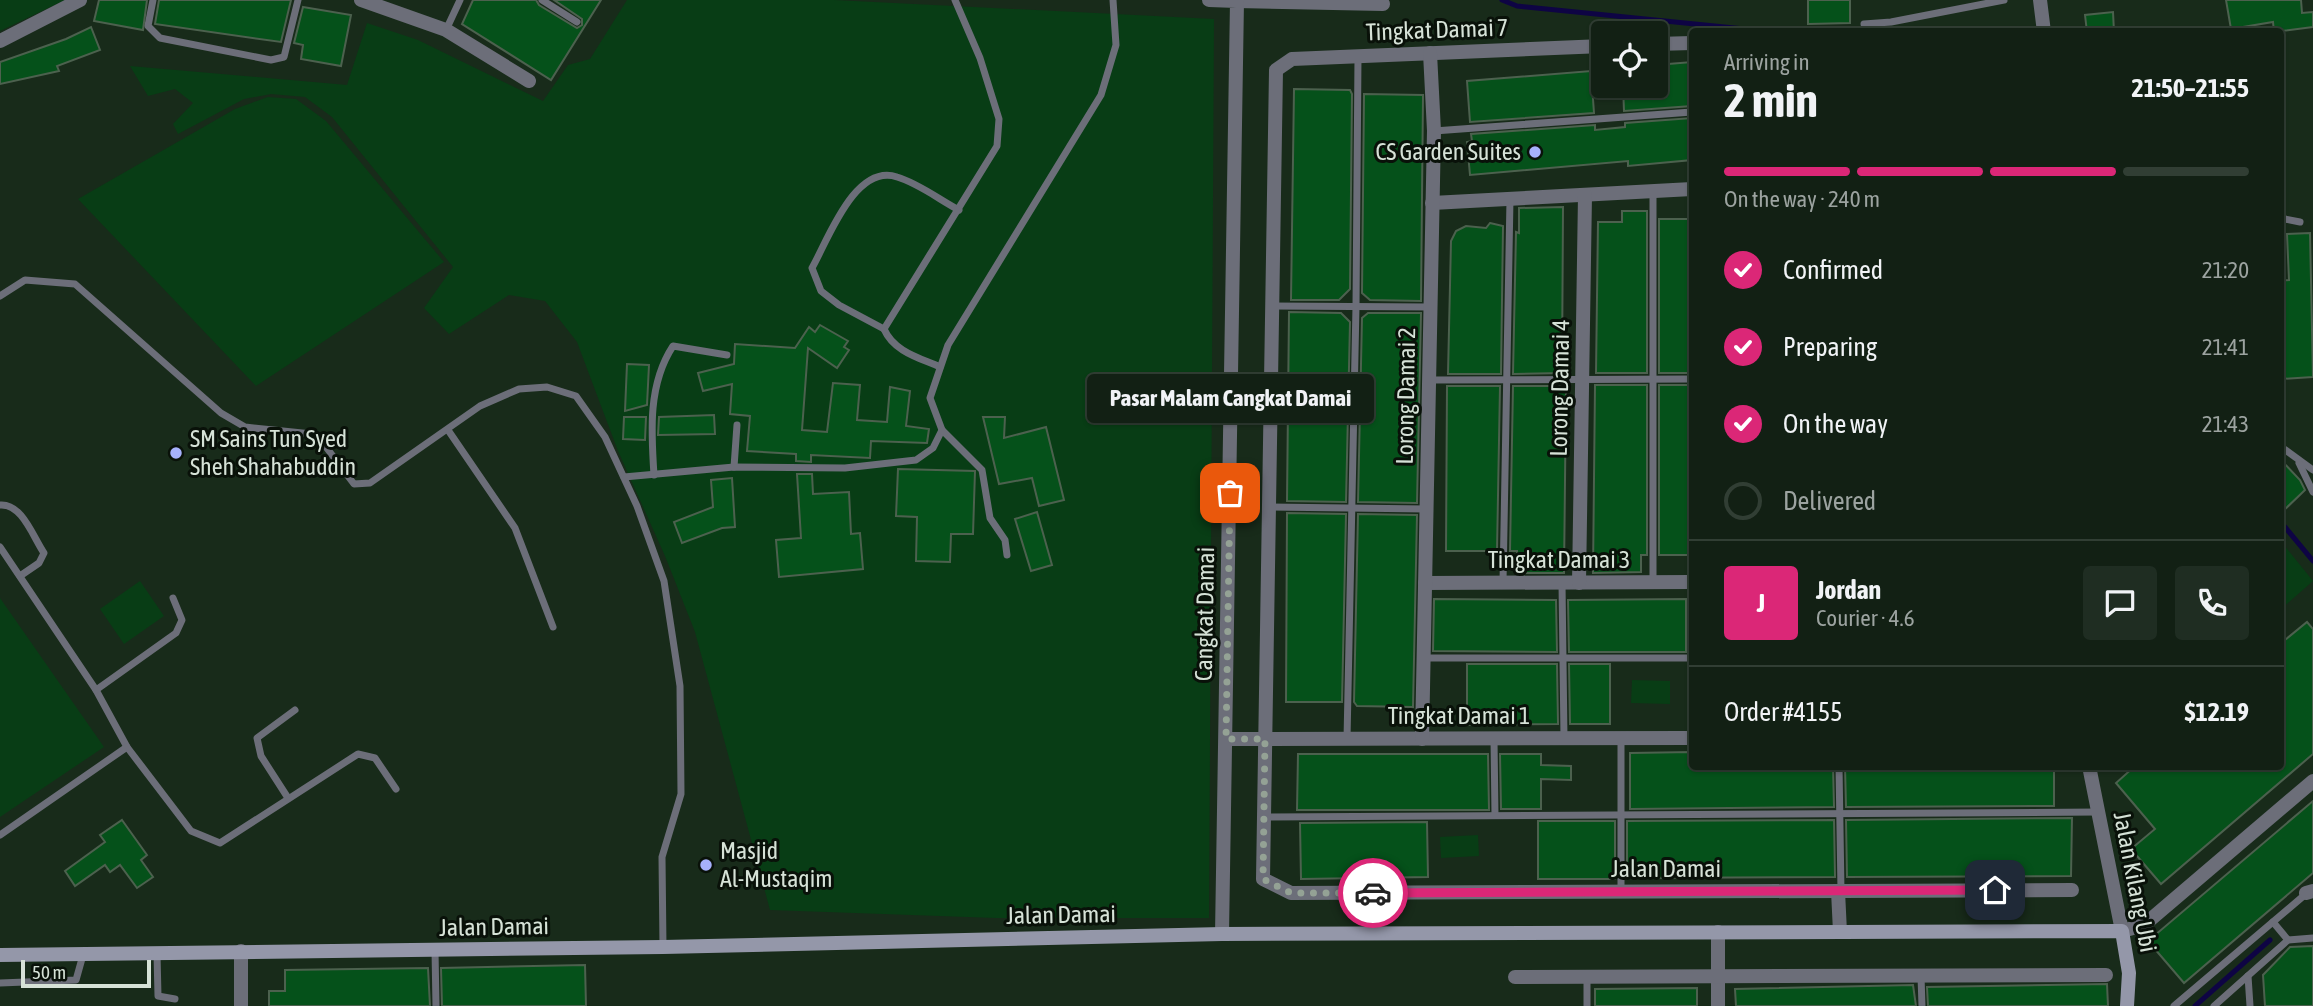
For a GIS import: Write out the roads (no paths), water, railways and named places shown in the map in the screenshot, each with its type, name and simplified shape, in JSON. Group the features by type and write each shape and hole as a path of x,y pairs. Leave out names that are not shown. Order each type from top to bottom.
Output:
{"main road":[{"name":"Jalan Damai","path":"0,955 663,947 1222,934 2122,931"},
{"name":"Jalan Kilang Ubi","path":"2122,931 2129,973 2127,1006"}],"street":[{"path":"0,41 80,0"},
{"path":"360,0 446,30 529,82"},
{"path":"1209,0 1383,4"},
{"path":"2040,0 2044,28"},
{"name":"Cangkat Damai","path":"1222,934 1237,1"},
{"path":"1668,44 1689,43"},
{"name":"Tingkat Damai 7","path":"1272,306 1276,70 1292,59 1591,46"},
{"name":"Lorong Damai 2","path":"1423,739 1434,131 1430,53"},
{"path":"1432,203 1689,189"},
{"name":"Lorong Damai 4","path":"1579,583 1585,195"},
{"path":"1264,817 1272,306"},
{"name":"Tingkat Damai 3","path":"1425,583 1689,582"},
{"name":"Tingkat Damai 1","path":"1226,739 1689,738"},
{"name":"Jalan Kilang Ubi","path":"2090,770 2122,931"},
{"path":"2122,931 2144,925 2313,781"},
{"name":"Jalan Damai","path":"1264,817 1263,879 1291,893 2072,890"},
{"path":"1840,891 1840,932"},
{"path":"1718,932 1718,1006"},
{"path":"241,951 241,1006"},
{"path":"1515,977 2106,975"}],"lane":[{"path":"153,0 148,26 160,38 271,60 284,57 298,0"},
{"path":"446,30 460,0"},
{"path":"542,0 577,22"},
{"path":"884,329 997,146 999,119 980,58 955,0"},
{"path":"1007,555 1005,540 990,518 982,470 942,430 930,398 948,345 1101,95 1116,45 1113,0"},
{"path":"1864,24 1891,22 2004,0"},
{"path":"1347,739 1358,56"},
{"path":"1434,131 1689,112"},
{"path":"940,367 900,349 888,338 884,329 839,305 821,291 812,268 856,190 872,177 896,176 959,210"},
{"path":"1653,191 1653,582"},
{"path":"1503,583 1510,199"},
{"path":"2284,219 2301,222"},
{"path":"0,296 25,280 75,284 222,413 245,427 312,434 323,443 354,484 370,483 480,406 519,389 547,387 576,396 605,437 624,477 664,581 680,686 681,794 662,857 663,947"},
{"path":"1272,306 1430,307"},
{"path":"654,475 650,421 664,360 673,346 727,355"},
{"path":"1429,380 1689,379"},
{"path":"734,467 737,425"},
{"path":"448,429 514,528 553,627"},
{"path":"624,477 734,467 845,468 916,460 933,448 942,430"},
{"path":"2284,450 2298,462 2313,470"},
{"path":"2298,462 2313,492"},
{"path":"0,505 9,504 16,509 44,554 39,563 20,576"},
{"path":"1269,507 1427,509"},
{"path":"0,547 96,691 127,747 191,831 220,843 358,754 374,758 396,789"},
{"path":"1562,583 1564,738"},
{"path":"96,691 176,634 182,620 173,598"},
{"path":"1424,658 1689,658"},
{"path":"288,798 261,756 257,738 295,710"},
{"path":"1621,738 1621,892"},
{"path":"1494,739 1495,815"},
{"path":"0,835 127,747"},
{"path":"1839,770 1840,891"},
{"path":"1264,817 2098,812"},
{"path":"2174,1006 2311,891"},
{"path":"2273,922 2288,940"},
{"path":"2214,1006 2288,940 2313,938"},
{"path":"435,950 436,1006"},
{"path":"157,954 158,996 175,999"},
{"path":"0,983 75,980 83,955"},
{"path":"1921,976 1922,1006"},
{"path":"2248,976 2250,1006"},
{"path":"1587,977 1587,1006"}],"waterway":[{"path":"1502,0 1517,6 1734,28"},
{"path":"2284,526 2313,561"},
{"path":"2195,1006 2270,940"}],"place":[{"name":"CS Garden Suites","path":"1535,152"},
{"name":"SM Sains Tun Syed Sheh Shahabuddin","path":"176,453"},
{"name":"Pasar Malam Cangkat Damai","path":"1230,493"},
{"name":"Masjid Al-Mustaqim","path":"706,865"}]}
